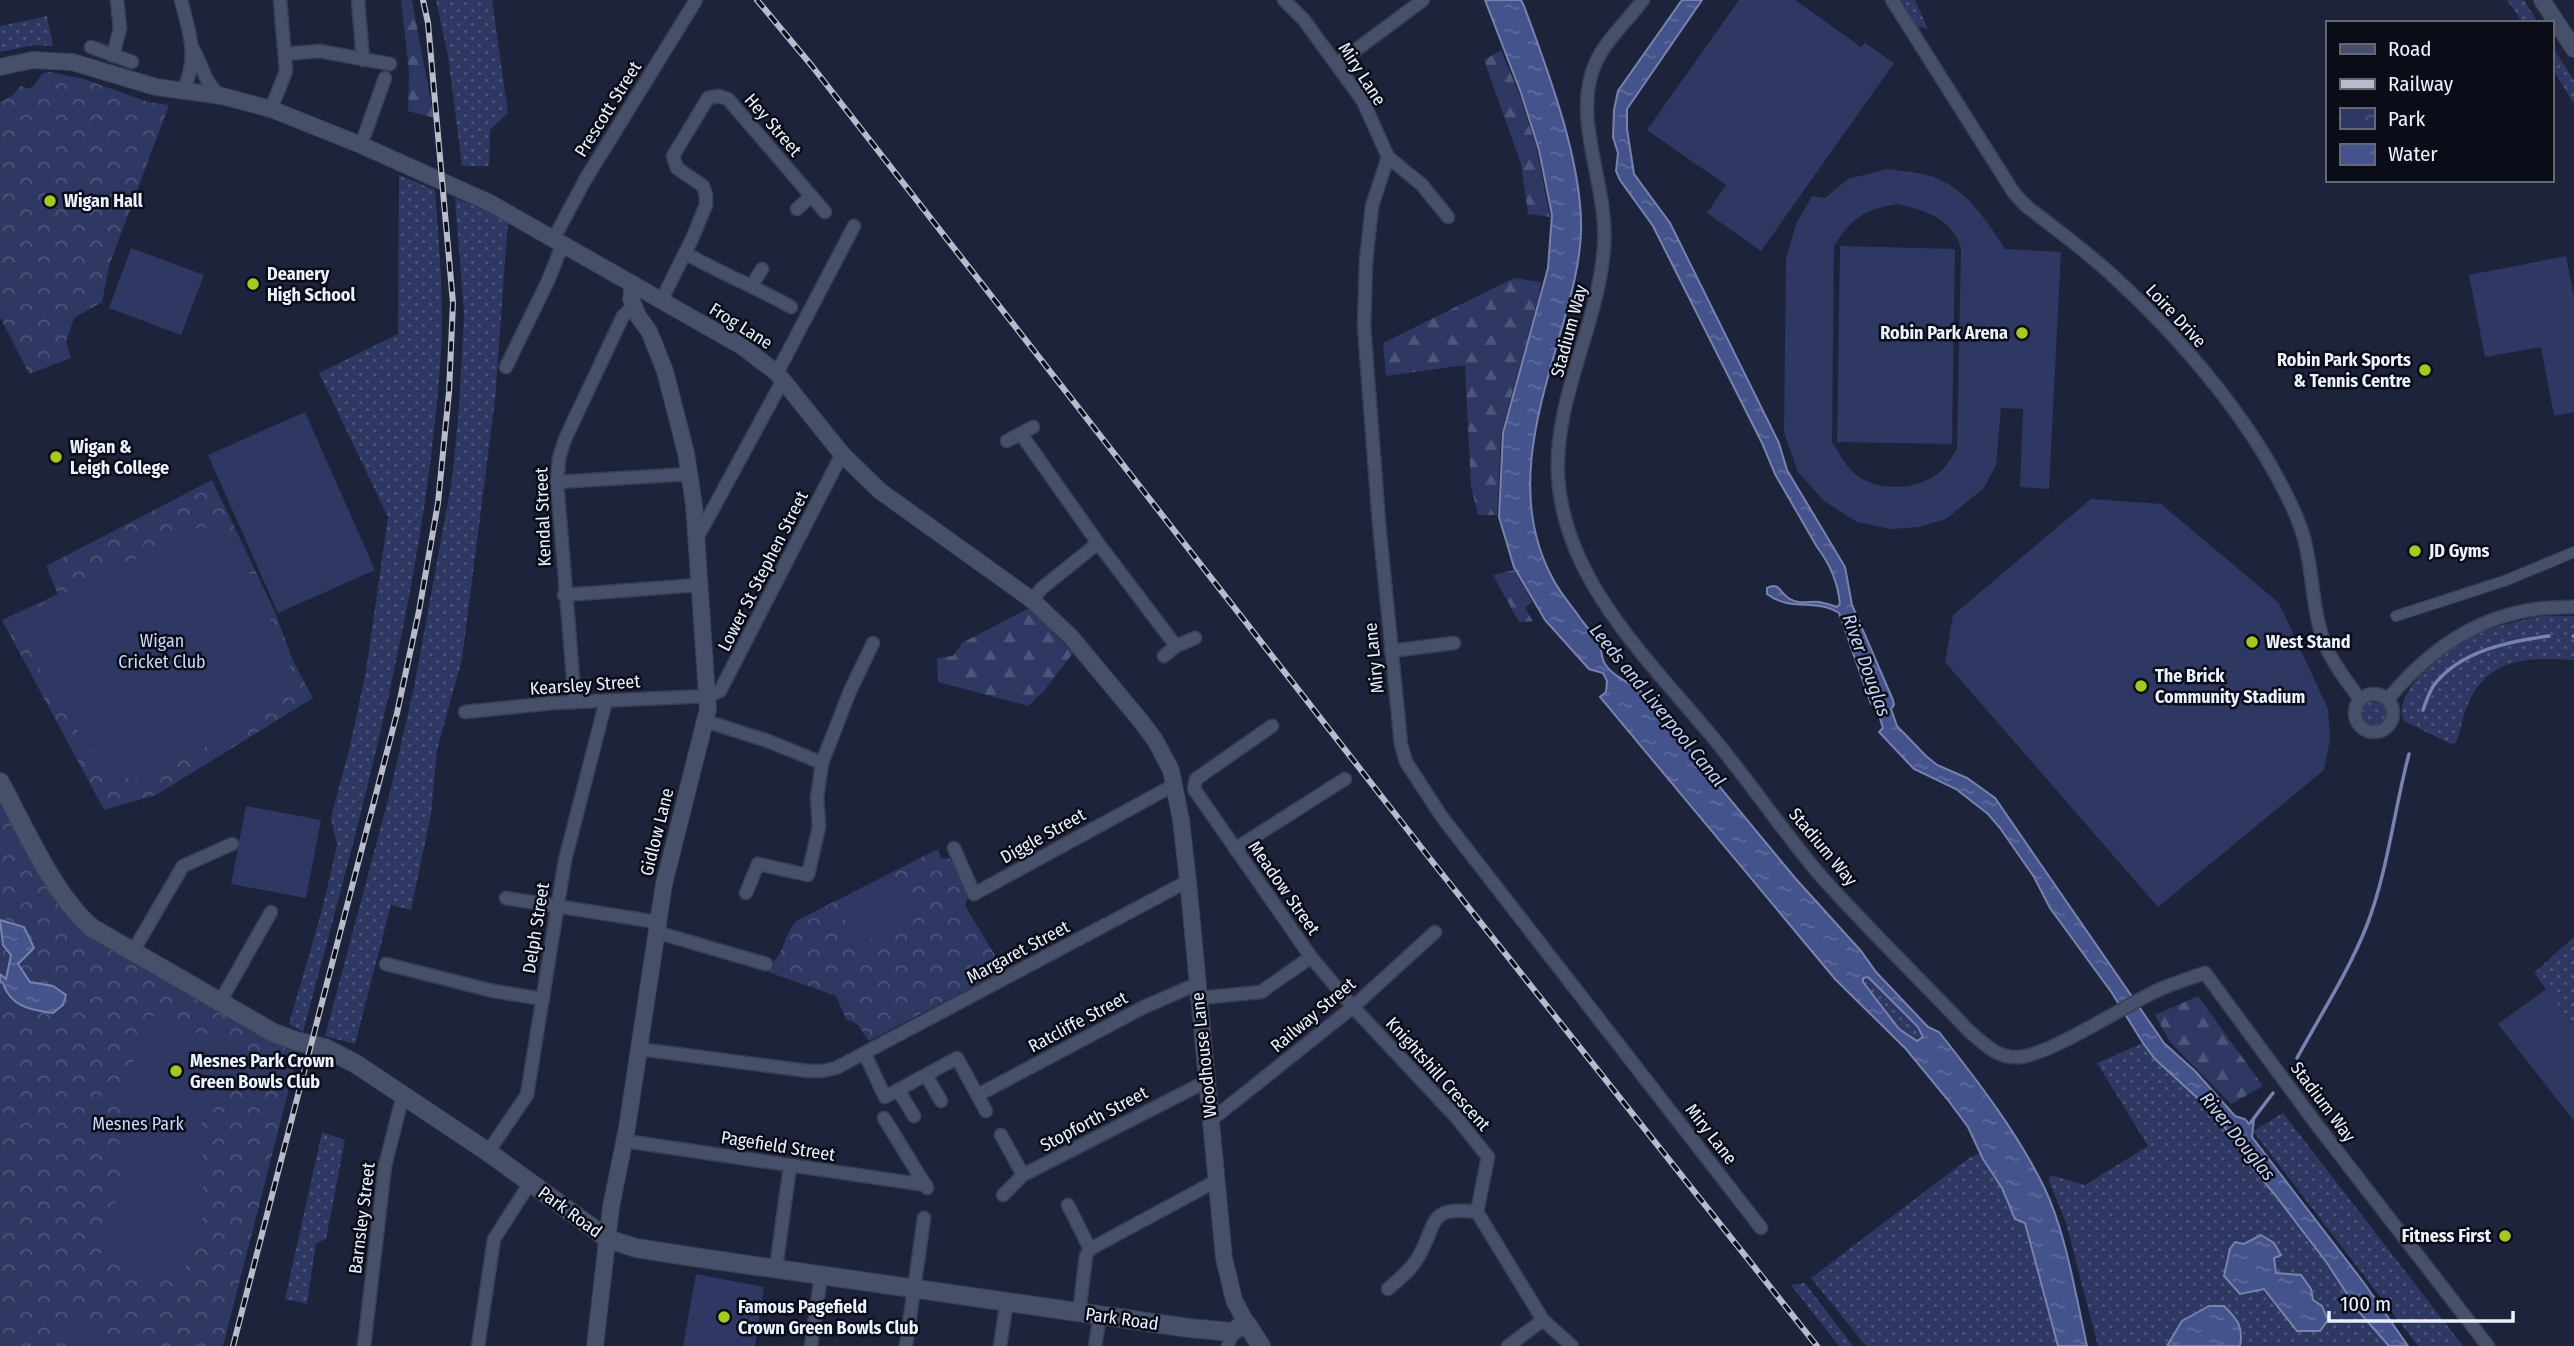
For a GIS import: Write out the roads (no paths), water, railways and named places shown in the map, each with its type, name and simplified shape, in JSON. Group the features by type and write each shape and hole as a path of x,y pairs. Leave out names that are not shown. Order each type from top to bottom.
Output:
{"main road":[{"name":"Park Road","path":"0,782 68,903 92,928 284,1037 339,1054 488,1152 608,1239 658,1252 1235,1334"},
{"name":"Woodhouse Lane","path":"1235,1334 1261,1346"}],"street":[{"path":"113,56 120,28 117,0"},
{"path":"181,0 193,48 210,87 222,96"},
{"path":"271,109 286,71 280,0"},
{"path":"358,0 363,60"},
{"name":"Prescott Street","path":"506,367 548,281 559,240 582,185 696,0"},
{"name":"Miry Lane","path":"1284,0 1304,20 1363,101 1388,157 1372,206 1366,261 1364,326 1391,651 1401,744 1406,762 1442,817 1761,1228"},
{"path":"1337,64 1423,0"},
{"name":"Stadium Way","path":"1643,0 1601,53 1591,75 1586,100 1587,124 1602,193 1605,239 1598,292 1561,427 1558,475 1565,517 1575,552 1591,583 1645,657 1717,742 1819,874 1969,1031 1992,1050 2004,1056 2020,1057 2047,1048 2154,992 2205,973 2332,1145 2488,1346"},
{"name":"Loire Drive","path":"1892,0 2014,193 2025,205 2112,275 2152,314 2184,349 2246,427 2283,488 2298,520 2311,560 2316,607 2325,645 2360,700"},
{"path":"2542,0 2574,50"},
{"path":"91,47 132,62"},
{"path":"183,91 191,72 193,48"},
{"path":"285,54 319,51 390,64"},
{"name":"Frog Lane","path":"0,66 33,60 65,61 156,88 222,96 271,109 361,145 490,203 743,347 780,376 842,454 880,491 1032,600 1071,637 1140,720 1165,757"},
{"path":"361,145 385,79"},
{"name":"Hey Street","path":"685,253 706,205 706,195 701,184 677,168 673,156 703,103 711,97 724,97 731,102 825,212"},
{"path":"1388,157 1422,186 1448,217"},
{"path":"797,209 811,196"},
{"path":"695,541 855,226"},
{"path":"657,298 685,253 791,307"},
{"path":"752,285 761,269"},
{"path":"634,284 631,295 634,306"},
{"name":"Gidlow Lane","path":"649,331 649,310 657,298"},
{"name":"Gidlow Lane","path":"595,1346 611,1208 625,1142 664,884 705,721 708,695 690,474 665,371 649,331 634,306"},
{"name":"Kendal Street","path":"575,702 556,482 559,458 565,439 622,316 634,306"},
{"path":"1007,441 1033,427"},
{"path":"1021,435 1176,646"},
{"name":"Lower St Stephen Street","path":"708,695 720,691 734,667 842,454"},
{"path":"556,482 690,474"},
{"path":"1032,600 1042,588 1098,543"},
{"path":"2396,616 2507,580 2574,552"},
{"path":"564,595 699,585"},
{"path":"2388,699 2426,659 2453,639 2487,622 2534,608 2574,607"},
{"path":"1164,656 1176,646 1195,638"},
{"path":"746,893 758,864 808,875 819,827 817,798 822,764 850,691 873,643"},
{"path":"1391,651 1454,643"},
{"path":"2371,694 2388,699 2393,709 2392,720 2385,729 2375,732 2364,729 2356,719 2355,712 2360,700 2371,694"},
{"name":"Kearsley Street","path":"465,712 575,702 708,695"},
{"name":"Delph Street","path":"488,1152 527,1095 565,860 606,701"},
{"path":"705,721 768,741 822,764"},
{"name":"Meadow Street","path":"1272,726 1196,779 1194,789 1311,957 1353,1007"},
{"name":"Woodhouse Lane","path":"1165,757 1181,820 1216,1181 1226,1271 1234,1300 1235,1334"},
{"path":"1235,849 1345,779"},
{"name":"Diggle Street","path":"954,848 974,894 1174,785"},
{"path":"132,953 183,866 232,844"},
{"name":"Margaret Street","path":"639,1049 822,1071 836,1068 1188,881"},
{"path":"506,898 557,905 657,927 766,964"},
{"path":"220,1002 271,912"},
{"name":"Railway Street","path":"1210,1121 1353,1007 1435,932"},
{"name":"Ratcliffe Street","path":"978,1095 1144,1007 1198,991 1261,992 1311,957"},
{"path":"386,964 493,991 543,999"},
{"name":"Knightshill Crescent","path":"1353,1007 1456,1117 1488,1157 1477,1212"},
{"path":"865,1054 885,1097 957,1058 986,1111"},
{"path":"926,1074 941,1101"},
{"name":"Stopforth Street","path":"1003,1195 1023,1175 1207,1082"},
{"path":"898,1090 914,1116"},
{"name":"Barnsley Street","path":"365,1346 386,1166 403,1095"},
{"name":"Pagefield Street","path":"625,1142 927,1187 884,1118"},
{"path":"1001,1135 1023,1175"},
{"path":"776,1268 790,1166"},
{"path":"1079,1312 1086,1256 1090,1249 1216,1181"},
{"path":"478,1346 494,1239 530,1183"},
{"path":"1068,1205 1090,1249"},
{"path":"1388,1289 1419,1257 1431,1227 1440,1215 1454,1209 1477,1212 1543,1320 1572,1346"},
{"path":"906,1346 924,1218"},
{"path":"811,1346 821,1276"},
{"path":"1000,1346 1007,1301"},
{"path":"1095,1346 1100,1316"},
{"path":"1508,1346 1543,1320"}],"water":[{"name":"Leeds and Liverpool Canal","path":"1485,0 1521,0 1524,6 1562,118 1580,205 1581,232 1577,269 1544,392 1532,455 1532,518 1540,549 1553,579 1597,641 1608,668 1639,689 1876,972 1928,1027 1939,1032 1996,1107 2022,1146 2052,1205 2070,1265 2087,1346 2058,1346 2025,1223 2015,1219 2002,1188 1983,1159 1968,1127 1906,1049 1835,979 1600,697 1606,692 1607,681 1603,673 1589,669 1545,620 1514,567 1499,517 1503,433 1548,268 1552,215 1539,150 1521,93","holes":["1868,977 1918,1027 1923,1037 1917,1041 1899,1029 1863,982 1863,978"]},
{"name":"River Douglas","path":"1682,0 1702,0 1627,109 1627,129 1634,174 1670,223 1779,443 1787,470 1845,567 1852,605 1893,700 1891,709 1897,726 1937,765 1967,778 1995,798 2164,1043 2195,1071 2235,1116 2245,1119 2249,1124 2254,1119 2252,1137 2364,1283 2408,1346 2389,1346 2358,1311 2327,1263 2245,1159 2218,1117 2155,1059 2112,993 2050,908 2034,877 1988,814 1956,789 1914,769 1879,732 1883,728 1877,709 1871,704 1839,613 1822,606 1785,602 1767,594 1767,588 1775,586 1797,602 1819,602 1837,607 1840,604 1829,567 1775,474 1653,226 1616,171 1618,153 1613,137 1618,91"},
{"path":"0,920 24,927 34,948 18,964 30,982 53,986 66,995 63,1005 53,1013 30,1009 16,1002 0,982 0,974 6,979 11,955 3,945"},
{"path":"2261,1235 2274,1243 2281,1255 2274,1258 2276,1273 2301,1275 2311,1289 2313,1300 2322,1306 2328,1320 2320,1331 2297,1331 2264,1289 2240,1294 2224,1276 2230,1249 2235,1242 2244,1244"},
{"path":"2209,1306 2224,1306 2233,1315 2240,1328 2240,1346 2167,1346 2182,1321"}],"waterway":[{"path":"2423,710 2434,685 2457,664 2502,645 2549,636"},
{"path":"2297,1058 2343,976 2367,925 2386,861 2409,754"},
{"name":"River Douglas","path":"2251,1122 2273,1093"}],"railway":[{"path":"233,1346 397,713 438,503 449,392 453,303 428,23 423,0"},
{"path":"757,0 812,66 1435,865 1817,1346"}],"place":[{"name":"Wigan Hall","path":"50,201"},
{"name":"Deanery High School","path":"253,284"},
{"name":"Robin Park Arena","path":"2022,333"},
{"name":"Robin Park Sports & Tennis Centre","path":"2425,370"},
{"name":"Wigan & Leigh College","path":"56,457"},
{"name":"JD Gyms","path":"2415,551"},
{"name":"West Stand","path":"2252,642"},
{"name":"The Brick Community Stadium","path":"2141,686"},
{"name":"Mesnes Park Crown Green Bowls Club","path":"176,1071"},
{"name":"Fitness First","path":"2505,1236"},
{"name":"Famous Pagefield Crown Green Bowls Club","path":"724,1317"}],"park label":[{"name":"Wigan Cricket Club","path":"162,651"},
{"name":"Mesnes Park","path":"138,1124"}]}
